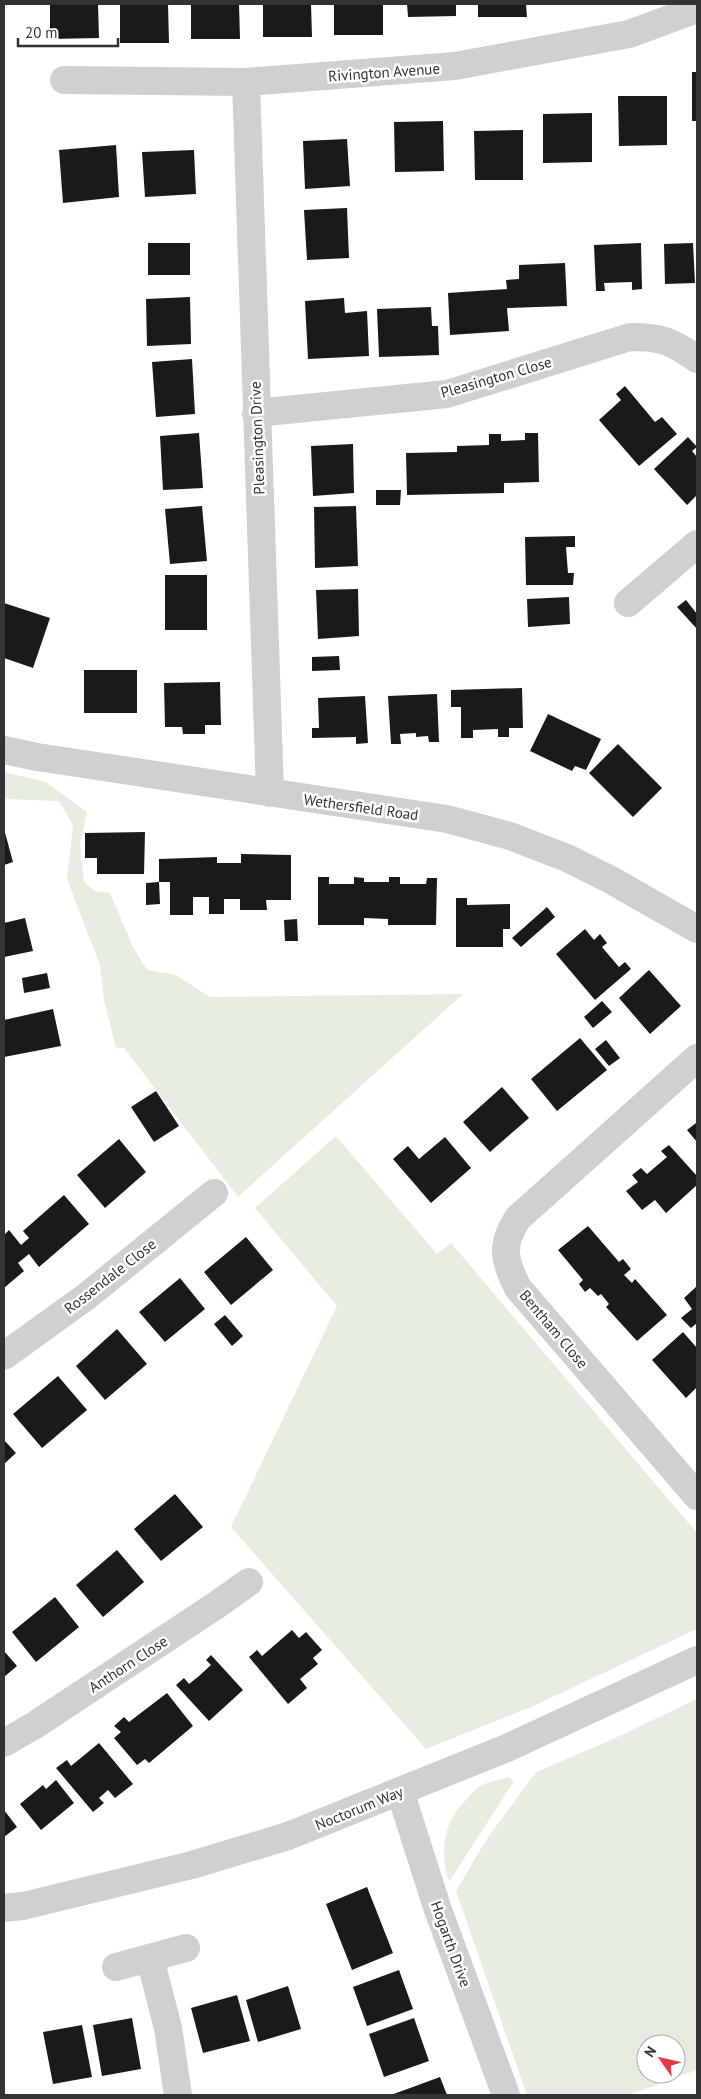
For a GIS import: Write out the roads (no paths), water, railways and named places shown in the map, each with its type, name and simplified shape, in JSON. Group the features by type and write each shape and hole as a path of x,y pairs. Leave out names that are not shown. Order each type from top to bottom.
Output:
{"street":[{"name":"Rivington Avenue","path":"64,80 246,82 473,64 628,34 697,9"},
{"name":"Pleasington Drive","path":"246,82 270,793"},
{"name":"Pleasington Close","path":"256,413 447,394 630,337 650,337 674,343 697,359"},
{"path":"628,603 697,544"},
{"name":"Wethersfield Road","path":"4,750 37,757 447,819 510,836 567,858 611,880 697,930"},
{"name":"Bentham Close","path":"697,1058 518,1218 508,1234 506,1253 510,1271 518,1288 697,1496"},
{"name":"Rossendale Close","path":"4,1356 87,1296 214,1193"},
{"name":"Anthorn Close","path":"4,1743 52,1714 249,1582"},
{"name":"Noctorum Way","path":"4,1908 23,1906 192,1865 288,1836 507,1748 697,1660"},
{"name":"Hogarth Drive","path":"400,1791 437,1907 506,2095"},
{"path":"116,1967 186,1948"},
{"path":"150,1958 168,2028 178,2095"}]}
